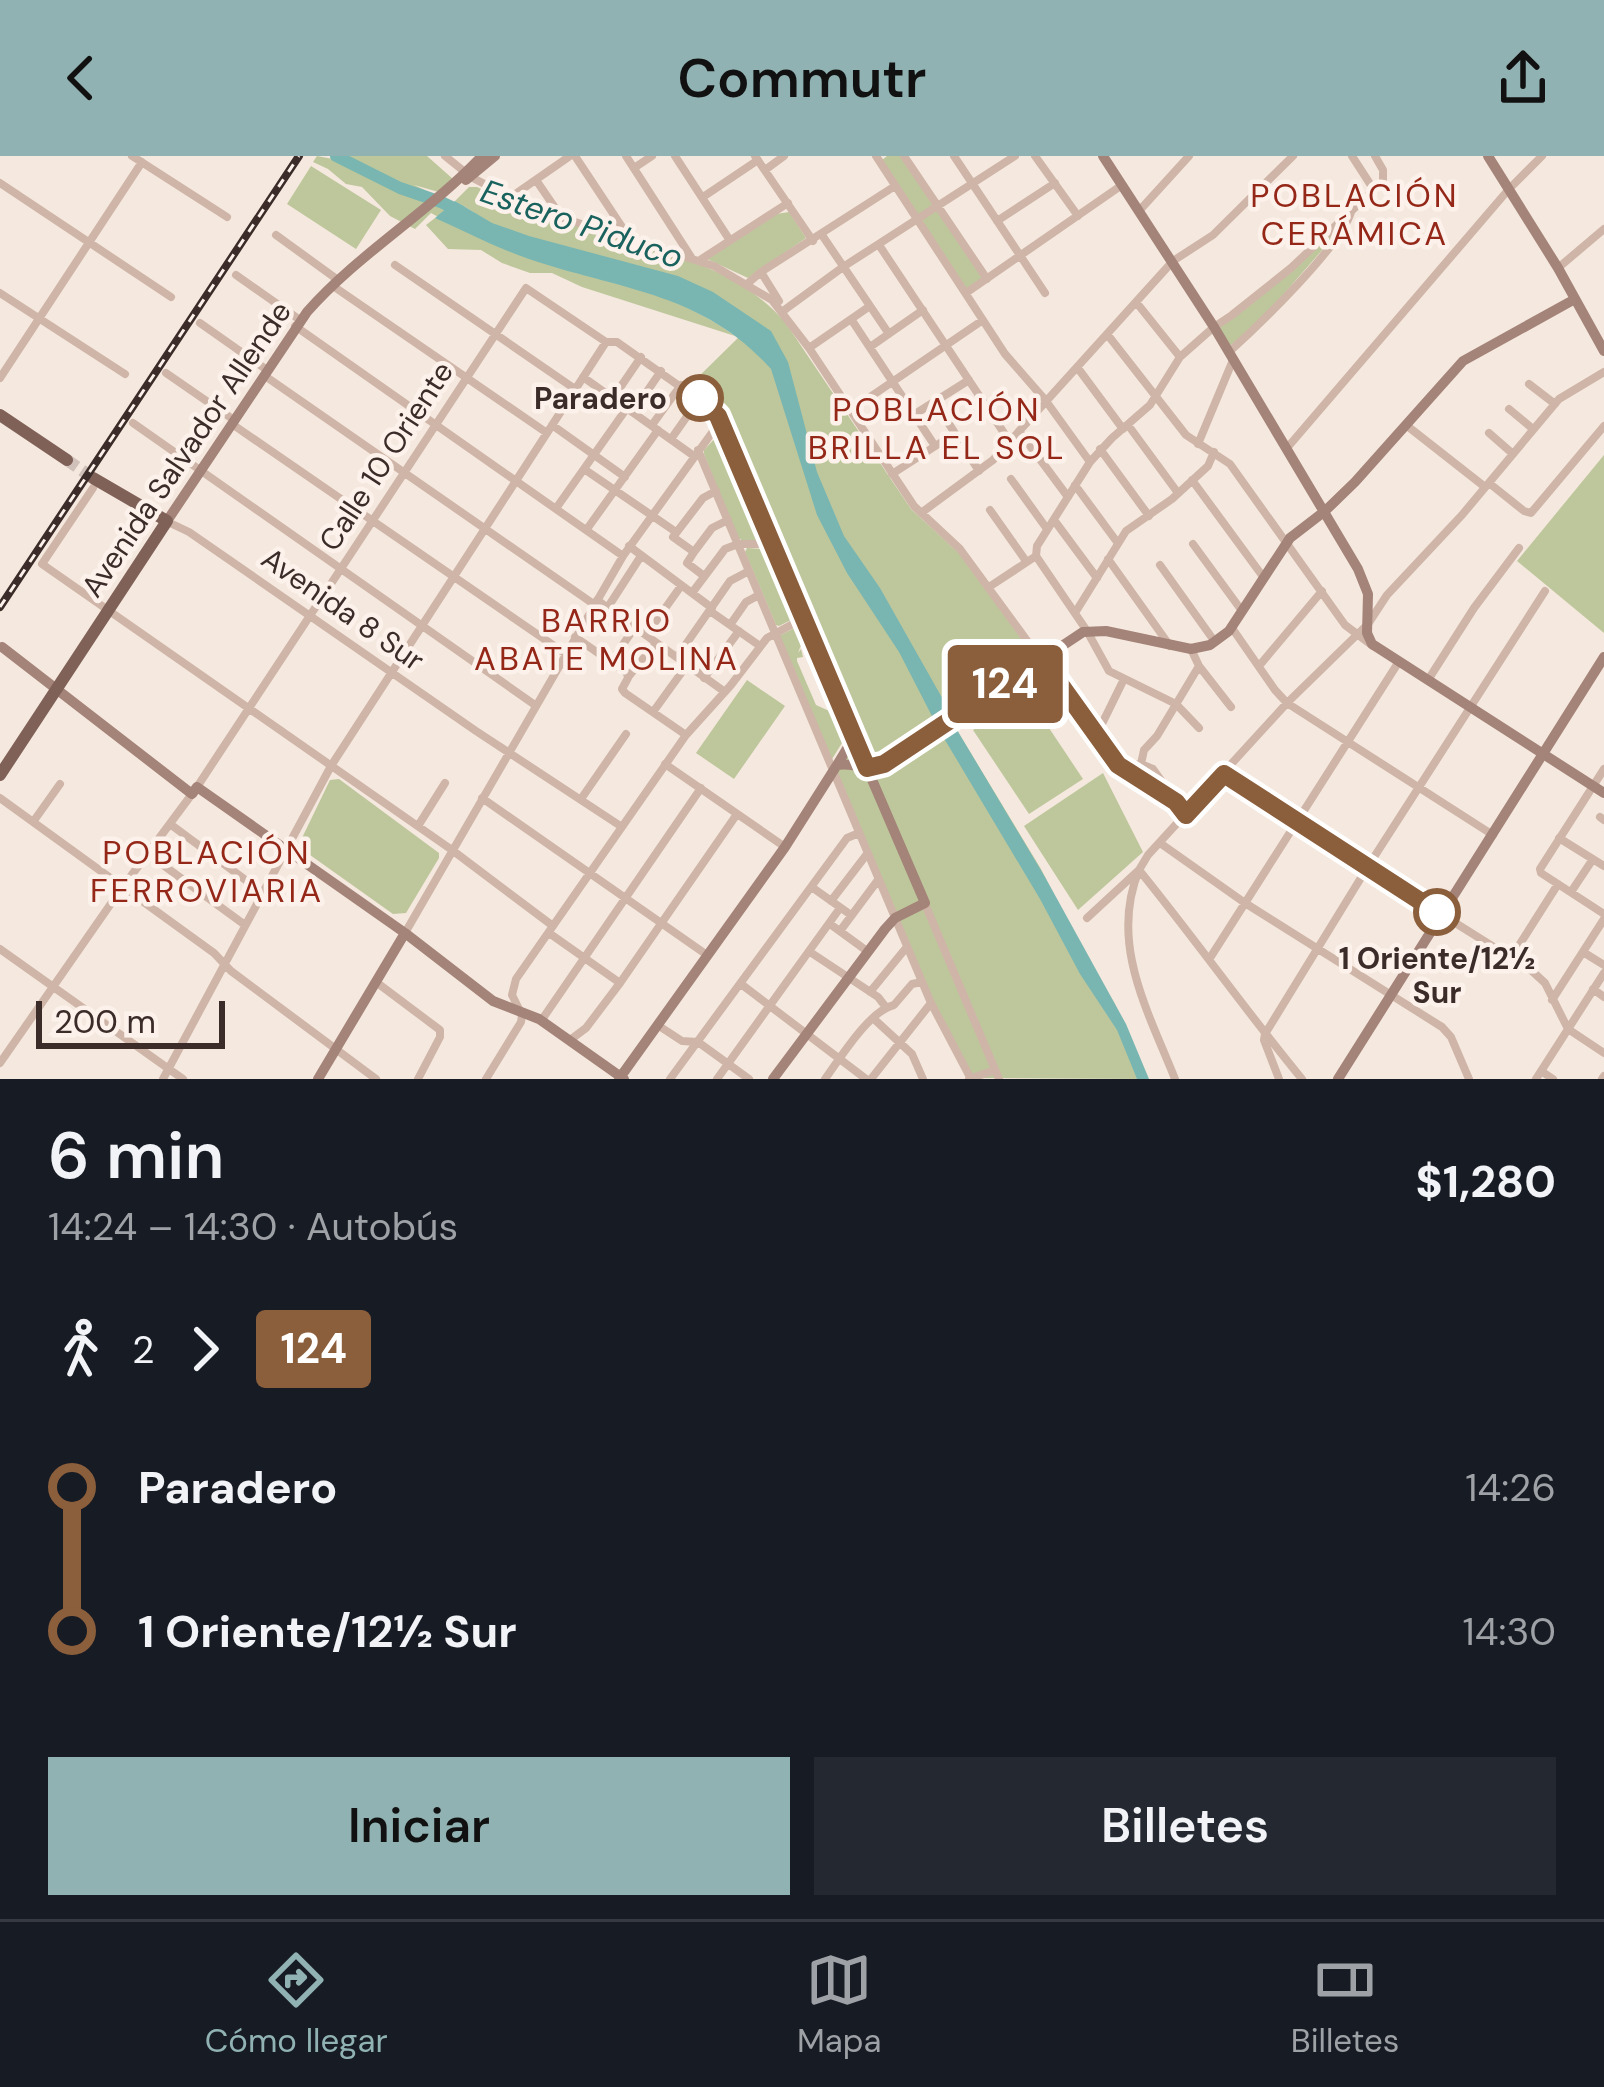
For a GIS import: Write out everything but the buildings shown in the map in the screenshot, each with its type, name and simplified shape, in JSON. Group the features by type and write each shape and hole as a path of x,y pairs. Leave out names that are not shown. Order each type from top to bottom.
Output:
{"main road":[{"path":"468,175 482,156"},
{"path":"468,175 495,156"},
{"path":"1488,156 1575,299 1600,331 1604,351"},
{"path":"1108,158 1325,511 1366,589 1368,638 1399,663 1598,789"},
{"name":"Avenida Salvador Allende","path":"0,775 298,323 336,284 468,175"},
{"path":"835,769 845,764 867,768 884,764 1087,631 1191,649 1216,642 1232,628 1287,542 1325,511 1468,357 1575,299"},
{"path":"0,415 68,460"},
{"name":"Avenida 8 Sur","path":"93,483 167,521"},
{"path":"2,647 194,790 287,848 493,1001 542,1021 621,1078 785,847 854,737"},
{"path":"1338,1079 1604,657"},
{"path":"772,1079 895,918 925,903 867,768"},
{"path":"318,1079 405,933"}],"street":[{"path":"132,156 227,217"},
{"path":"445,156 510,198 695,260 747,284 782,310"},
{"path":"510,198 572,156 626,238"},
{"path":"626,156 695,260"},
{"path":"634,168 652,156"},
{"path":"692,156 678,160 729,239"},
{"path":"765,170 784,156"},
{"path":"876,156 982,320 1090,462"},
{"path":"904,156 987,279"},
{"path":"954,156 1045,293"},
{"path":"1035,156 1078,216"},
{"path":"1139,211 1189,156"},
{"path":"921,513 979,472 1173,261 1213,235 1292,156"},
{"path":"1352,156 1374,190"},
{"path":"989,587 1031,559 1090,462 1144,412 1180,357 1291,268 1383,181 1375,156"},
{"path":"1286,449 1542,156"},
{"path":"703,197 757,158 889,334"},
{"path":"782,310 1008,158"},
{"path":"0,378 142,162"},
{"path":"536,180 563,219"},
{"path":"0,183 171,297"},
{"path":"997,221 1054,183"},
{"path":"966,293 1122,185"},
{"path":"747,284 896,186"},
{"path":"695,260 788,203"},
{"path":"1198,444 1231,356 1339,236 1351,211"},
{"path":"1558,268 1604,229"},
{"path":"276,236 466,377 625,477"},
{"path":"879,245 1010,442"},
{"path":"394,265 575,389"},
{"path":"761,272 921,513 946,534 989,587 1121,767 1176,802"},
{"path":"236,275 435,424 587,530 640,556 760,646"},
{"name":"Calle 10 Oriente","path":"0,1063 249,710 524,288 606,342"},
{"path":"0,293 125,374"},
{"path":"1136,302 1180,357"},
{"path":"809,348 870,306"},
{"path":"870,347 923,310"},
{"path":"851,320 935,446"},
{"path":"851,410 982,320"},
{"path":"200,323 404,472 608,607 725,692"},
{"path":"1107,334 1183,432 1230,464 1355,634 1375,647"},
{"path":"163,1079 331,766 606,342 617,341 713,408 867,768"},
{"path":"613,398 641,357"},
{"path":"1077,367 1178,493"},
{"path":"557,508 661,371"},
{"path":"1175,1079 1133,974 1127,940 1131,890 1148,855 1368,624 1387,595 1555,404 1604,372"},
{"path":"166,373 566,654"},
{"path":"583,377 696,453 835,769 931,1003 970,1079 997,1075 925,903"},
{"path":"915,414 969,380"},
{"path":"1529,384 1555,404"},
{"path":"587,530 681,385"},
{"path":"671,440 700,398"},
{"path":"934,402 979,472"},
{"path":"1510,409 1533,429"},
{"path":"405,933 626,551 720,422"},
{"path":"133,423 536,705"},
{"path":"1406,425 1523,512 1532,513 1604,426"},
{"path":"1019,431 1068,496"},
{"path":"1489,433 1513,454"},
{"path":"892,474 954,434"},
{"path":"1100,449 1149,516"},
{"path":"1075,613 1130,527 1178,493 1210,464 1214,452"},
{"path":"584,469 652,515 694,552"},
{"path":"1010,479 1047,529"},
{"path":"1192,480 1264,578"},
{"path":"93,483 42,564 452,850 620,983"},
{"path":"1076,485 1118,543"},
{"path":"675,535 703,498 716,491"},
{"path":"990,510 1075,613 1109,671 1176,704 1198,728"},
{"path":"704,576 687,563 712,528 728,520"},
{"path":"1054,520 1097,578"},
{"name":"Avenida 8 Sur","path":"167,521 622,827"},
{"path":"692,593 725,549 771,544"},
{"path":"1193,544 1243,612"},
{"path":"1427,681 1520,548"},
{"path":"608,607 640,556"},
{"path":"1108,559 1170,646"},
{"path":"1160,565 1216,642"},
{"path":"676,657 730,580 749,571"},
{"path":"646,635 681,586"},
{"path":"1366,589 1387,595"},
{"path":"1259,667 1322,591"},
{"path":"1279,1079 1264,1034 1545,592"},
{"path":"704,678 746,602 759,595"},
{"path":"486,1079 520,1026 513,986 551,929 686,735 760,646 804,618"},
{"path":"610,662 635,627"},
{"path":"1232,628 1288,703 1493,835"},
{"path":"575,638 628,678"},
{"path":"656,643 622,689 686,735"},
{"path":"1191,649 1231,707"},
{"path":"1210,958 1399,663"},
{"path":"653,712 687,665"},
{"path":"1141,764 1146,746 1199,666"},
{"path":"1097,734 1124,679"},
{"path":"580,799 626,734"},
{"path":"665,764 785,847"},
{"path":"1121,767 1141,764 1153,770 1186,815"},
{"path":"1552,1000 1604,916 1540,869 1598,789 1604,769"},
{"path":"1224,774 1541,978 1568,1029 1604,1053"},
{"path":"418,826 445,783"},
{"path":"33,822 60,784"},
{"path":"542,1021 701,788"},
{"path":"0,798 376,1079"},
{"path":"482,798 709,956"},
{"path":"568,1041 586,1028 620,983 737,814"},
{"path":"170,824 263,892"},
{"path":"670,1079 847,838 859,833"},
{"path":"1559,838 1604,866"},
{"path":"1160,843 1448,1032 1468,1079"},
{"path":"831,901 868,853"},
{"path":"148,854 245,926"},
{"path":"1571,892 1593,859"},
{"path":"1088,918 1139,870"},
{"path":"1139,870 1302,1079"},
{"path":"840,931 879,879"},
{"path":"1511,958 1558,884"},
{"path":"813,887 851,915"},
{"path":"717,1079 840,908"},
{"path":"830,924 868,951"},
{"path":"870,992 907,946"},
{"path":"0,950 183,1079"},
{"path":"810,952 885,1006"},
{"path":"1553,1079 1539,1075 1604,969 1583,952"},
{"path":"376,982 440,1030 418,1079"},
{"path":"825,1079 865,1025 885,1006 894,1005 912,984 922,982"},
{"path":"741,984 868,1079 931,1003"},
{"path":"1593,989 1604,997"},
{"path":"874,1019 912,1054 922,1079"},
{"path":"659,1026 682,1041 698,1042 749,1079"}],"green space":[{"path":"317,156 427,156 453,179 442,193 414,185 475,213 455,201 469,187 477,187 546,216 679,256 737,283 785,322 911,509 961,555 1035,658 949,717 1115,1004 1147,1079 971,1078 932,1004 834,773 856,734 720,413 688,387 743,333 714,309 598,273 567,270 675,302 735,336 552,273 530,273 481,250 448,249 426,225 442,219 431,213 415,229 390,216 362,187 346,184 313,162"},
{"path":"901,156 985,281 968,291 882,160"},
{"path":"311,166 381,210 356,249 287,204"},
{"path":"789,212 806,238 748,278 705,258 776,214"},
{"path":"1348,216 1254,328 1228,347 1217,328"},
{"path":"719,434 765,541 737,537 704,454"},
{"path":"1604,455 1604,633 1517,561"},
{"path":"747,548 770,553 797,613 795,618 776,625"},
{"path":"800,625 805,635 798,653 801,649 803,657 797,661 816,705 838,715 847,735 832,759 777,637"},
{"path":"747,680 785,706 734,779 696,753"},
{"path":"1027,695 1083,779 1029,814 973,730"},
{"path":"1103,773 1143,852 1078,910 1024,826"},
{"path":"339,779 439,853 406,913 393,914 303,850 300,842 330,780"}],"water":[{"path":"455,201 492,223 529,236 678,276 713,292 771,331 788,362 817,472 844,536 880,588 949,710 934,720 899,652 847,573 817,515 771,369 745,343 688,309 529,259 435,218"},
{"path":"954,725 1126,1024 1149,1079 1137,1079 1117,1030 942,735"}],"waterway":[{"name":"Estero Piduco","path":"336,156 460,211"}],"tunnel":[{"path":"67,460 93,478"}],"railway":[{"path":"0,607 299,156"}],"bus line":[{"name":"124","path":"700,398 718,416 867,768 884,764 1042,659 1118,765 1176,802 1186,815 1224,774 1437,912"}],"place":[{"name":"Paradero","path":"700,398"},
{"name":"1 Oriente/12½ Sur","path":"1437,912"}],"district":[{"name":"POBLACIÓN CERÁMICA","path":"1355,214"},
{"name":"POBLACIÓN BRILLA EL SOL","path":"937,428"},
{"name":"BARRIO ABATE MOLINA","path":"607,639"},
{"name":"POBLACIÓN FERROVIARIA","path":"207,871"}]}
